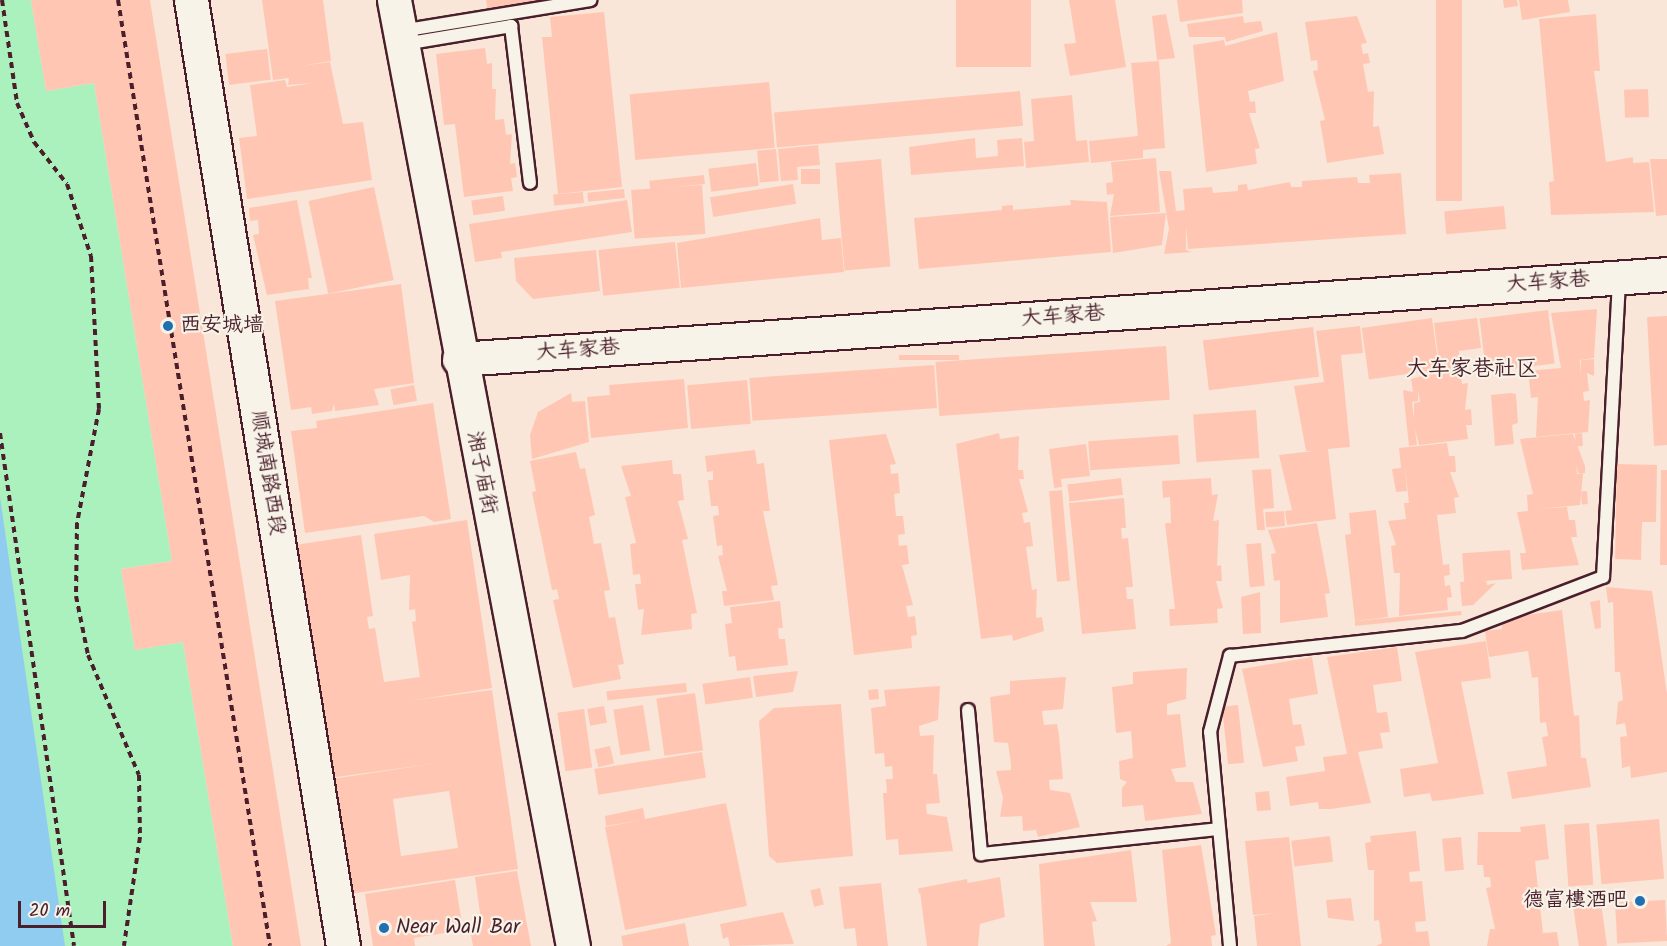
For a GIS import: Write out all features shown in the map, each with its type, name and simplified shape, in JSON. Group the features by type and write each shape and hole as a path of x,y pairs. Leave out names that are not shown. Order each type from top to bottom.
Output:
{"street":[{"name":"顺城南路西段","path":"191,0 344,946"},
{"name":"湘子庙街","path":"394,0 399,39 459,359 573,946"},
{"name":"大车家巷","path":"459,359 1667,274"}],"lane":[{"path":"399,39 590,0"},
{"path":"399,39 511,26 530,183"},
{"path":"1230,946 1210,732 1230,656 1462,631 1603,577 1619,278"},
{"path":"968,710 981,854 1218,829"}],"path":[{"path":"2,0 17,103 34,142 67,184 91,256 99,409 77,523 76,596 88,655 140,775 140,837 124,946"},
{"path":"118,0 270,946"},
{"path":"0,434 74,946"}],"green space":[{"path":"0,0 31,0 46,91 94,83 172,561 121,569 135,650 183,642 233,946 0,946"}],"water":[{"path":"0,497 65,946 0,946"}],"building":[{"name":"西安城墙","path":"31,0 150,0 301,946 233,946 183,642 135,650 121,569 172,561 94,83 46,91"},
{"path":"262,0 323,0 331,61 300,66 330,62 343,124 363,122 372,180 247,199 239,138 257,136 250,85 285,80 287,87 312,83 288,85 289,78 273,80"},
{"path":"486,0 541,0 542,3 488,12"},
{"path":"956,0 1031,0 1031,67 956,67"},
{"path":"1069,0 1115,0 1126,67 1070,76 1064,44 1076,43"},
{"path":"1177,0 1242,0 1243,13 1180,22"},
{"path":"1436,0 1462,0 1462,201 1436,201"},
{"path":"1503,0 1517,0 1518,6 1504,8"},
{"path":"1519,0 1568,0 1570,12 1522,20"},
{"path":"604,12 622,187 558,194 542,37 552,37 550,17"},
{"path":"1166,14 1175,58 1157,60 1152,16"},
{"path":"1596,14 1600,71 1594,71 1606,162 1633,157 1633,163 1649,162 1654,212 1551,215 1549,182 1554,181 1539,19"},
{"path":"1243,16 1244,23 1261,21 1263,31 1226,42 1225,37 1189,37 1187,24"},
{"path":"1357,16 1367,43 1361,44 1363,54 1368,53 1370,63 1363,64 1368,92 1374,91 1373,127 1379,126 1384,154 1327,163 1320,121 1325,120 1313,71 1318,70 1317,60 1311,61 1305,22"},
{"path":"1277,32 1284,81 1248,91 1250,102 1255,101 1256,113 1249,113 1260,148 1255,149 1257,164 1206,172 1193,45 1224,40 1225,46"},
{"path":"485,48 487,64 492,63 492,89 496,89 495,120 504,119 506,135 512,134 510,164 515,163 517,177 511,178 513,191 464,197 455,124 444,125 436,54"},
{"path":"267,49 271,80 229,85 225,54"},
{"path":"1159,61 1165,148 1143,150 1143,158 1091,163 1089,141 1138,136 1131,63"},
{"path":"769,82 775,148 635,160 630,94"},
{"path":"1648,89 1649,117 1625,118 1624,90"},
{"path":"1020,91 1023,126 777,147 774,113"},
{"path":"1072,95 1076,141 1087,140 1089,162 1026,168 1024,142 1034,141 1031,99"},
{"path":"975,138 976,158 998,156 997,140 1022,138 1024,166 911,175 909,147"},
{"path":"818,145 820,165 797,167 798,180 781,181 778,149"},
{"path":"776,149 779,181 760,183 757,151"},
{"path":"1156,158 1160,212 1110,216 1114,194 1107,195 1106,183 1113,182 1111,162"},
{"path":"881,159 890,267 845,271 835,163"},
{"path":"1650,159 1667,159 1667,215 1656,216"},
{"path":"756,163 759,186 711,192 708,169"},
{"path":"801,169 820,169 820,184 801,184"},
{"path":"1159,171 1171,171 1176,211 1186,210 1186,250 1192,252 1164,254 1169,229"},
{"path":"1401,173 1406,234 1188,249 1183,189 1212,187 1213,193 1238,191 1238,185 1247,184 1248,190 1290,182 1291,187 1302,187 1302,181 1357,177 1358,183 1370,183 1369,175"},
{"path":"704,175 705,184 650,190 649,181"},
{"path":"793,184 796,204 713,217 710,197"},
{"path":"702,185 705,234 635,239 631,190"},
{"path":"374,187 394,280 328,294 308,201"},
{"path":"624,189 625,198 588,202 587,193"},
{"path":"583,192 584,203 554,206 553,195"},
{"path":"503,196 505,211 473,215 471,200"},
{"path":"297,200 312,278 308,278 309,289 267,295 253,235 259,234 258,220 250,221 249,208"},
{"path":"627,200 632,232 501,252 502,258 475,262 469,224"},
{"path":"1070,200 1107,202 1111,252 919,269 914,218 1002,210 1002,206 1013,205 1013,210 1071,205"},
{"path":"1504,206 1506,229 1446,234 1444,211"},
{"path":"1166,213 1162,245 1113,253 1110,217"},
{"path":"820,218 822,240 841,238 844,272 681,288 677,243"},
{"path":"675,242 680,288 603,296 598,250"},
{"path":"596,250 600,291 533,299 516,281 514,258"},
{"path":"401,284 414,383 374,389 379,405 335,411 334,404 332,411 312,414 311,407 291,410 275,301"},
{"path":"1597,309 1594,358 1580,360 1581,375 1581,360 1594,359 1594,376 1587,373 1589,391 1583,392 1584,401 1590,400 1588,432 1536,437 1538,397 1531,398 1528,371 1561,368 1551,313"},
{"path":"1548,310 1555,364 1486,372 1480,318"},
{"path":"1667,316 1667,445 1654,446 1647,317"},
{"path":"1432,318 1439,369 1369,379 1362,328"},
{"path":"1477,318 1481,348 1459,351 1462,384 1468,383 1465,410 1471,409 1472,425 1466,425 1468,439 1419,445 1415,429 1417,445 1409,446 1403,390 1413,392 1411,379 1440,371 1434,323","holes":["1418,391 1420,402 1414,403 1414,419 1412,402 1418,401"]},
{"path":"1360,326 1363,353 1341,355 1350,447 1328,449 1336,519 1287,525 1285,511 1292,510 1279,455 1313,451 1306,451 1294,386 1324,382 1316,331"},
{"path":"1313,327 1319,377 1209,390 1203,341"},
{"path":"1166,346 1170,400 939,416 936,362"},
{"path":"899,355 959,355 959,360 899,360"},
{"path":"934,365 937,408 752,421 749,378"},
{"path":"684,379 688,428 591,438 587,397 610,395 609,385"},
{"path":"747,380 751,424 691,429 687,385"},
{"path":"414,385 417,401 393,405 390,390"},
{"path":"571,393 572,402 585,401 589,442 532,459 530,435 538,412"},
{"path":"1516,394 1518,423 1512,425 1514,444 1495,446 1491,395"},
{"path":"433,403 451,519 434,522 424,516 305,533 291,431 317,428 316,421"},
{"path":"1256,410 1259,458 1197,462 1193,414"},
{"path":"999,433 1000,439 1019,436 1018,470 1023,470 1024,479 1019,479 1028,512 1022,513 1024,523 1030,522 1033,546 1026,547 1032,590 1037,589 1036,618 1042,617 1044,631 1013,641 1012,635 981,639 956,444"},
{"path":"1575,433 1582,433 1583,446 1576,446"},
{"path":"886,434 896,464 890,465 891,474 898,473 900,493 894,494 896,516 903,516 905,534 898,535 899,546 907,545 909,564 902,565 913,605 906,606 908,617 915,616 917,635 911,636 912,648 854,655 829,440"},
{"path":"1573,434 1585,466 1580,505 1538,509 1567,507 1569,520 1575,520 1577,537 1571,537 1579,565 1522,570 1520,553 1526,553 1517,512 1528,511 1527,495 1533,494 1520,439"},
{"path":"1178,435 1180,464 1090,470 1088,441"},
{"path":"1447,443 1449,456 1455,456 1456,472 1450,472 1459,497 1454,498 1456,513 1437,515 1443,565 1449,564 1450,575 1444,576 1445,586 1450,585 1452,597 1447,598 1448,610 1399,616 1400,573 1394,573 1391,546 1396,545 1388,521 1406,519 1404,503 1409,503 1405,466 1407,491 1396,492 1392,469 1401,468 1399,448"},
{"path":"1086,444 1090,476 1061,479 1062,487 1054,488 1049,449"},
{"path":"755,450 757,464 764,463 770,511 763,511 778,585 771,586 774,600 724,606 722,591 727,591 718,556 723,555 722,545 717,546 713,516 719,515 718,506 711,506 708,480 713,480 713,471 707,472 705,456"},
{"path":"576,452 580,469 585,468 595,515 589,517 594,544 601,543 610,590 604,591 609,618 615,617 624,664 618,665 621,679 573,688 553,600 559,599 557,589 552,590 532,492 536,491 530,461"},
{"path":"672,460 673,474 681,474 684,500 678,501 688,539 682,540 697,613 691,614 692,629 641,635 644,609 638,610 635,584 641,584 640,574 633,575 630,544 636,543 625,497 631,496 621,466"},
{"path":"1617,464 1657,465 1656,522 1642,522 1641,560 1615,559"},
{"path":"1271,469 1274,508 1263,509 1265,530 1257,530 1252,470"},
{"path":"1661,470 1667,470 1667,565 1660,565"},
{"path":"1121,478 1123,495 1069,501 1067,485"},
{"path":"1211,478 1212,495 1218,494 1213,521 1219,520 1217,566 1221,565 1222,581 1216,581 1223,608 1217,609 1218,623 1170,626 1169,609 1175,609 1165,523 1171,523 1170,497 1163,498 1162,481"},
{"path":"1062,490 1070,581 1057,582 1049,491"},
{"path":"1581,491 1587,491 1588,504 1582,504"},
{"path":"1124,498 1126,528 1121,528 1122,539 1128,538 1133,587 1126,587 1127,599 1133,599 1136,629 1082,634 1069,503"},
{"path":"1376,510 1388,617 1355,621 1345,535 1351,534 1349,513"},
{"path":"1284,511 1285,526 1266,527 1265,512"},
{"path":"467,520 492,688 409,701 492,690 518,869 349,894 332,779 438,763 330,778 295,545 361,535 373,616 367,617 369,629 375,628 384,682 420,677 412,622 416,621 415,609 409,610 410,575 381,580 374,534","holes":["449,791 458,848 401,856 393,799"]},
{"path":"1317,523 1330,593 1325,594 1328,617 1280,623 1280,580 1274,581 1271,554 1276,553 1268,530"},
{"path":"1261,543 1265,586 1250,587 1246,544"},
{"path":"1510,550 1512,579 1464,582 1462,553"},
{"path":"1486,580 1487,585 1496,583 1473,605 1462,606 1460,582"},
{"path":"1606,587 1652,591 1667,694 1667,772 1631,778 1630,766 1622,768 1620,737 1627,736 1625,723 1616,725 1618,702 1623,700 1620,672 1615,672 1613,602 1608,603"},
{"path":"1260,592 1261,633 1243,634 1241,597"},
{"path":"1600,600 1601,628 1595,629 1590,602"},
{"path":"780,601 783,628 778,628 779,639 785,639 788,665 737,671 735,656 729,657 725,624 732,623 730,607"},
{"path":"1562,610 1574,716 1579,715 1581,758 1586,758 1591,787 1512,799 1507,772 1547,766 1542,737 1548,736 1546,722 1540,723 1538,677 1532,678 1528,651 1489,657 1485,631 1502,629 1501,619"},
{"path":"1461,611 1462,615 1355,626 1355,621"},
{"path":"1486,641 1491,678 1461,682 1484,794 1432,801 1430,793 1404,797 1400,769 1438,763 1415,652"},
{"path":"1397,647 1402,681 1373,685 1377,713 1387,712 1390,732 1380,733 1383,748 1358,752 1371,803 1331,809 1319,809 1318,802 1290,806 1286,777 1325,771 1323,757 1347,754 1327,657"},
{"path":"1312,657 1318,694 1289,699 1293,725 1301,724 1305,745 1295,747 1298,761 1263,767 1242,669"},
{"path":"1187,668 1186,699 1167,704 1167,715 1180,714 1186,767 1171,769 1176,782 1193,782 1202,814 1145,821 1143,805 1122,807 1122,788 1127,782 1120,779 1119,761 1133,758 1131,731 1116,733 1112,687 1133,684 1133,672"},
{"path":"798,671 793,692 756,697 753,676"},
{"path":"750,677 753,698 705,704 702,684"},
{"path":"1066,677 1063,709 1042,711 1044,725 1057,724 1059,736 1063,779 1049,780 1050,790 1070,793 1080,827 1038,837 1036,830 1023,831 1022,816 1000,817 1003,798 996,771 1011,770 1011,764 1008,743 994,742 990,697 1010,694 1010,681"},
{"path":"686,683 687,692 607,700 606,691"},
{"path":"940,686 938,720 919,726 920,736 934,735 933,774 937,774 940,803 926,804 927,814 947,817 953,851 899,855 898,839 886,840 883,793 887,793 886,779 893,779 892,766 885,767 884,753 875,754 871,708 886,706 884,690"},
{"path":"878,689 879,699 869,700 868,690"},
{"path":"695,693 703,750 664,756 656,698"},
{"path":"841,704 853,856 777,863 769,856 759,721 774,708"},
{"path":"643,705 650,750 621,755 613,710"},
{"path":"1238,705 1244,763 1228,764 1222,707"},
{"path":"604,706 607,723 590,726 587,709"},
{"path":"584,709 592,767 565,771 557,713"},
{"path":"610,746 614,764 598,767 594,750"},
{"path":"702,752 706,778 598,795 594,769"},
{"path":"1269,791 1271,810 1257,811 1255,792"},
{"path":"726,803 747,906 625,930 605,827 642,820 606,826 605,816 643,808 645,819"},
{"path":"1659,819 1664,879 1601,884 1596,824"},
{"path":"1589,823 1593,885 1568,887 1564,825"},
{"path":"1545,824 1549,859 1535,861 1543,933 1557,932 1559,946 1487,946 1490,929 1495,929 1486,888 1491,887 1490,877 1484,877 1483,865 1477,865 1478,832 1521,832 1520,827"},
{"path":"1416,831 1420,871 1409,872 1410,882 1422,881 1426,921 1415,922 1416,932 1428,931 1430,946 1376,946 1382,943 1379,920 1374,921 1374,870 1368,870 1365,843 1371,842 1370,836"},
{"path":"1330,836 1333,862 1294,867 1291,841"},
{"path":"1289,837 1301,946 1257,946 1254,916 1276,913 1253,915 1245,841"},
{"path":"1461,837 1464,870 1445,872 1442,839"},
{"path":"1201,845 1216,935 1211,936 1212,946 1166,946 1171,943 1162,850"},
{"path":"1131,850 1137,902 1090,902 1097,921 1092,922 1095,946 1044,946 1039,864"},
{"path":"517,871 531,946 473,946 470,929 482,928 475,877"},
{"path":"1000,877 1005,917 980,924 978,946 927,946 920,892"},
{"path":"967,879 968,884 919,893 918,889"},
{"path":"455,880 463,930 414,938 415,946 373,946 365,894"},
{"path":"881,883 888,946 857,946 855,928 844,929 839,887"},
{"path":"820,888 824,905 814,907 810,890"},
{"path":"1351,898 1354,921 1328,918 1326,900"},
{"path":"1665,900 1667,941 1617,944 1615,903"},
{"path":"1601,903 1607,946 1579,946 1573,907"},
{"path":"783,912 794,944 730,946 728,937 723,939 720,924"},
{"path":"685,923 689,946 623,946 621,936"}],"place":[{"name":"西安城墙","path":"168,326"},
{"name":"德富樓酒吧","path":"1640,901"},
{"name":"Near Wall Bar","path":"384,928"}],"district":[{"name":"大车家巷社区","path":"1472,370"}]}
